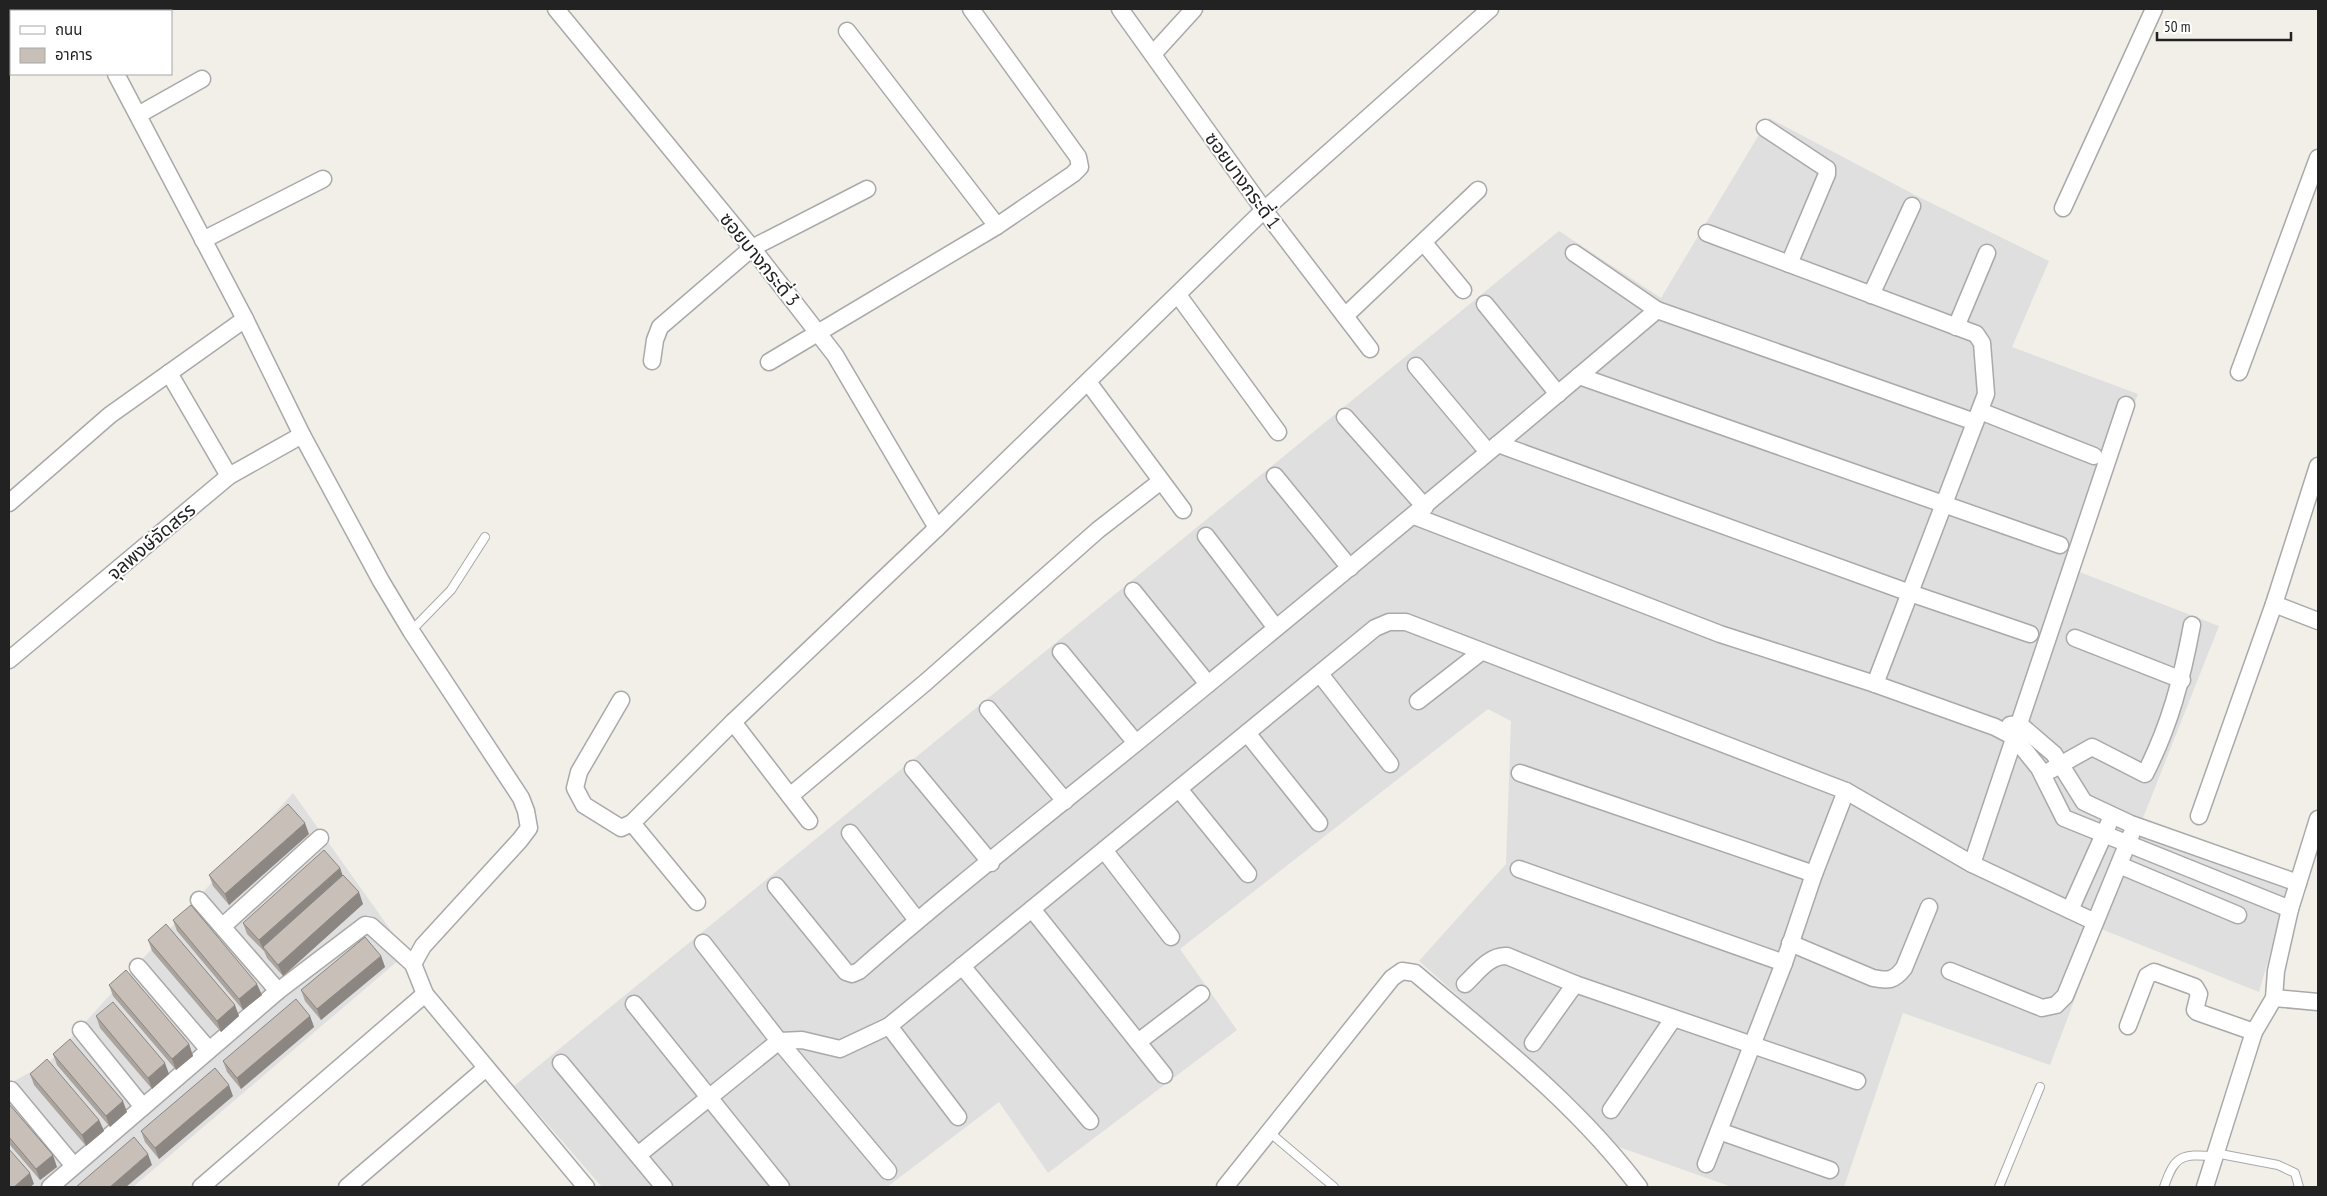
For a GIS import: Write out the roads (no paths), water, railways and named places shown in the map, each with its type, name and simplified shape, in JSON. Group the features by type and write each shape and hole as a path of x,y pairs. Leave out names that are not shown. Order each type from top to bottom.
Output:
{"street":[{"name":"ซอยบางกระดี่ 3","path":"556,9 752,248 835,355 937,528"},
{"path":"769,362 819,334 997,226 1073,174 1080,166 1078,157 971,9"},
{"name":"ซอยบางกระดี่ 1","path":"1120,9 1264,210 1370,349"},
{"path":"1153,54 1194,9"},
{"path":"621,700 579,772 575,788 584,805 621,828 632,823 733,722 937,528 1264,210 1490,9"},
{"path":"2063,208 2154,9"},
{"path":"847,31 997,226"},
{"path":"117,75 245,319 302,435 381,581 521,798 526,811 529,828 423,946 413,964"},
{"path":"138,115 202,79"},
{"path":"1765,128 1827,169 1827,174 1789,264"},
{"path":"2239,372 2318,158"},
{"path":"204,240 324,179"},
{"path":"652,361 654,340 660,328 752,248 867,189"},
{"path":"1345,316 1478,190"},
{"path":"1871,295 1912,206"},
{"path":"1707,233 1976,334 1982,343 1986,394 1875,684"},
{"path":"1424,243 1463,290"},
{"path":"1956,327 1987,252"},
{"path":"1574,253 1657,310 2094,456"},
{"path":"1178,295 1278,432"},
{"path":"1485,304 1558,394"},
{"path":"776,886 849,974 858,971 917,920 991,862 1419,511 1657,310"},
{"path":"9,503 110,415 245,319"},
{"path":"1416,366 1493,448 2030,634"},
{"path":"169,373 229,476"},
{"path":"1579,376 2060,546"},
{"path":"1088,382 1183,510"},
{"path":"1972,864 2126,405"},
{"path":"1345,417 1419,511 1720,634 1875,684 1995,727 2017,731 2054,754 2084,802 2136,826 2298,883"},
{"name":"จุลพงษ์จัดสรร","path":"9,660 229,476 302,435"},
{"path":"2199,816 2274,604 2318,466"},
{"path":"1275,476 1350,568"},
{"path":"790,796 926,682 1098,530 1161,481"},
{"path":"1206,536 1276,628"},
{"path":"1133,592 1208,684"},
{"path":"2274,604 2318,621"},
{"path":"638,1155 779,1041 802,1040 840,1049 889,1026 1375,628 1389,622 1406,622 1846,791 1972,864 2095,922"},
{"path":"2043,776 2060,764 2092,747 2145,774 2161,742 2182,680 2192,625"},
{"path":"2075,638 2182,680"},
{"path":"1061,652 1136,743"},
{"path":"1418,701 1481,652"},
{"path":"1320,674 1390,764"},
{"path":"988,709 1065,801"},
{"path":"733,722 809,820"},
{"path":"2017,731 2064,818 2290,909"},
{"path":"1247,733 1319,823"},
{"path":"913,769 991,862"},
{"path":"1520,773 1814,874"},
{"path":"1178,789 1248,874"},
{"path":"1706,1164 1784,963 1814,874 1846,791"},
{"path":"2070,910 2112,816"},
{"path":"2205,1187 2254,1032 2274,998 2276,972 2290,909 2318,818"},
{"path":"632,823 697,902"},
{"path":"1950,972 2042,1008 2056,1005 2065,996 2136,826"},
{"path":"850,833 917,920"},
{"path":"223,926 320,838"},
{"path":"1104,850 1171,938"},
{"path":"2119,865 2238,915"},
{"path":"1519,869 1784,963"},
{"path":"199,900 278,991"},
{"path":"1790,943 1873,978 1886,981 1897,975 1904,968 1929,907"},
{"path":"1032,909 1164,1075"},
{"path":"50,1187 278,991 365,925 371,926 413,964 425,994 486,1068 576,1184"},
{"path":"703,943 779,1041 888,1171"},
{"path":"1464,984 1492,958 1507,956 1575,984 1673,1019 1857,1081"},
{"path":"962,966 1090,1121"},
{"path":"138,968 210,1050"},
{"path":"1224,1187 1392,978 1402,971 1415,973 1546,1085 1612,1151 1639,1187"},
{"path":"2128,1026 2146,976 2154,972 2195,987 2199,994 2197,1012 2254,1032"},
{"path":"1533,1043 1575,984"},
{"path":"201,1187 425,994"},
{"path":"1138,1042 1201,994"},
{"path":"2274,998 2318,1002"},
{"path":"634,1004 781,1187"},
{"path":"1611,1110 1673,1019"},
{"path":"889,1026 958,1117"},
{"path":"81,1030 143,1107"},
{"path":"561,1063 664,1187"},
{"path":"347,1187 486,1068"},
{"path":"11,1090 74,1166"},
{"path":"1719,1131 1830,1170"}],"lane":[{"path":"412,631 451,590 486,537"},
{"path":"1999,1187 2040,1087"},
{"path":"1268,1132 1334,1187"},
{"path":"2164,1187 2171,1168 2181,1157 2192,1155 2215,1155 2278,1165 2295,1173 2299,1187"}]}
